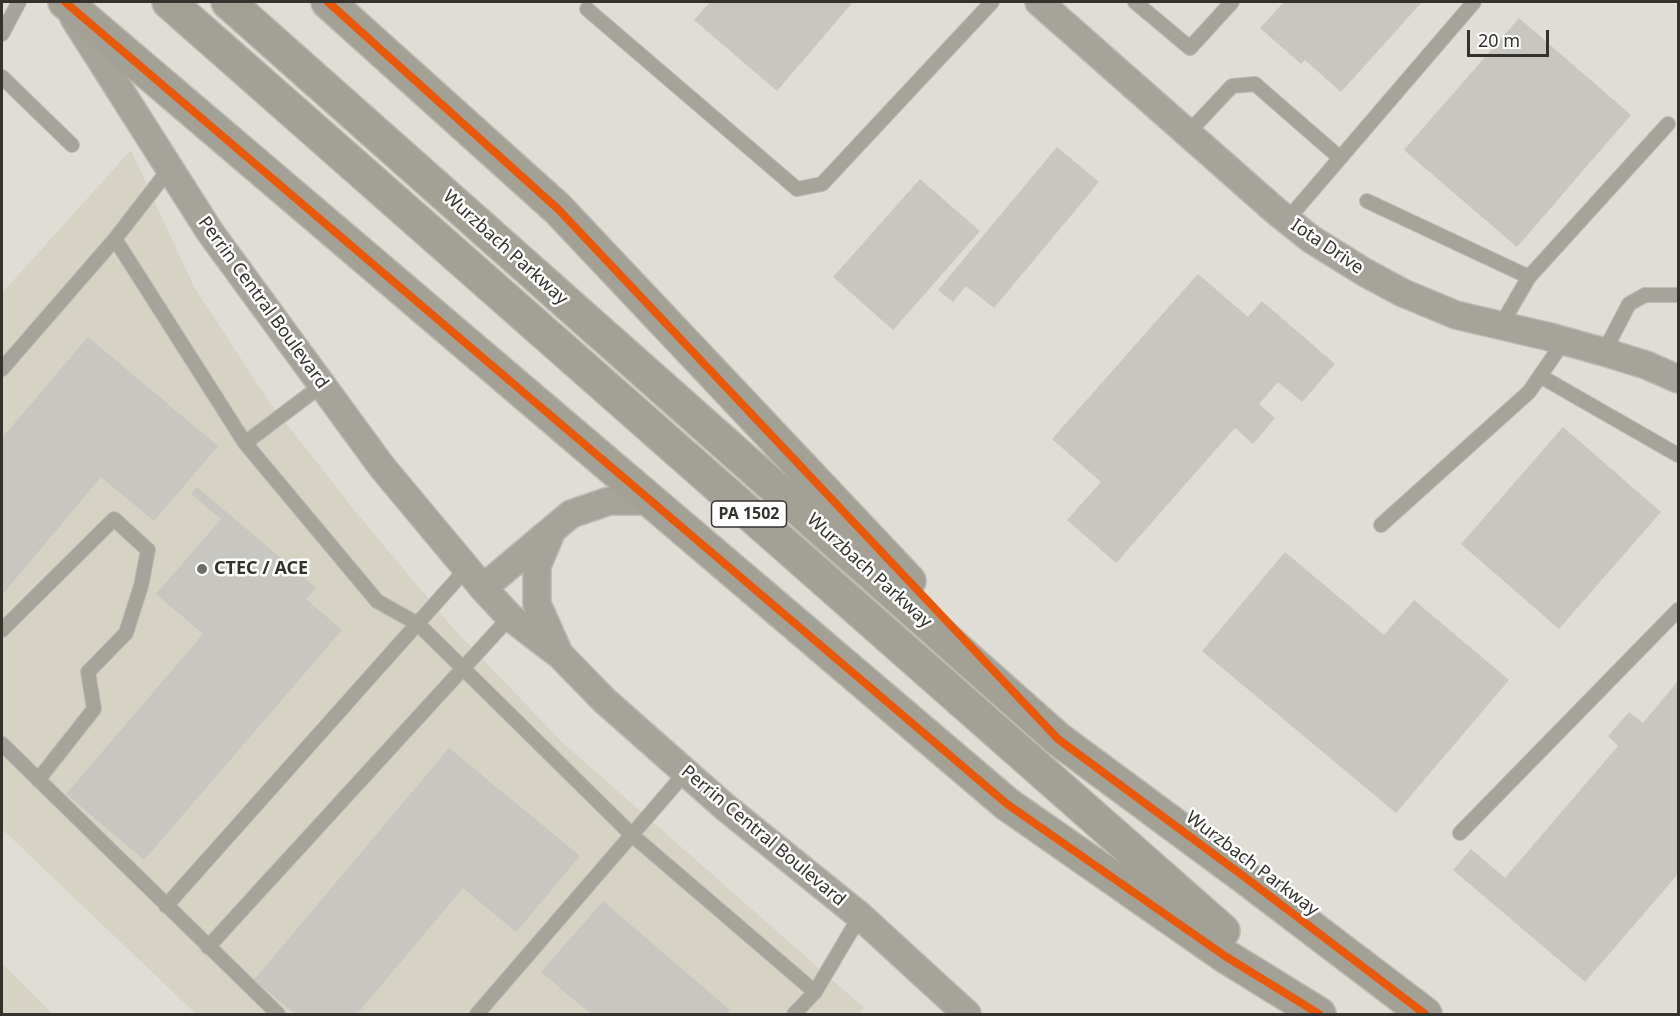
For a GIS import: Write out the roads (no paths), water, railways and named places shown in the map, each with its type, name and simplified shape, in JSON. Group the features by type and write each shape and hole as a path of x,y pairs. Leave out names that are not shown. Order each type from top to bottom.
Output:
{"highway":[{"path":"65,2 1007,804 1225,956 1319,1014"},
{"name":"Wurzbach Parkway","path":"169,2 1210,922 1338,1014"},
{"name":"Wurzbach Parkway","path":"228,2 1058,739 1425,1014"},
{"path":"328,2 558,209 1058,739"}],"street":[{"name":"Perrin Central Boulevard","path":"65,2 210,232 382,467 475,578 510,617 560,655 605,700 725,807 860,916 967,1014"},
{"name":"Iota Drive","path":"1046,4 1188,133 1311,239 1403,293 1456,315 1604,352 1646,365 1678,379"},
{"name":"Perrin Central Boulevard","path":"475,578 552,531 571,514 609,501 651,501"},
{"name":"Perrin Central Boulevard","path":"552,531 537,566 537,604 560,655"}],"lane":[{"path":"2,34 19,2"},
{"path":"586,9 797,189 822,184 992,2"},
{"path":"1135,2 1190,48 1233,2"},
{"path":"1287,220 1474,2"},
{"path":"2,77 72,145"},
{"path":"1188,133 1232,86 1255,84 1340,158"},
{"path":"1501,325 1529,277 1668,124"},
{"path":"2,369 115,238 170,168"},
{"path":"1367,201 1529,277"},
{"path":"115,238 245,443 377,601 418,624 632,835 815,992"},
{"path":"1604,352 1629,304 1646,295 1678,295"},
{"path":"1381,525 1530,392 1564,341"},
{"path":"1540,376 1678,455"},
{"path":"245,443 322,385"},
{"path":"2,630 114,519 148,550 141,586 126,633 88,672 94,709 38,780"},
{"path":"166,906 418,624 475,578"},
{"path":"1460,833 1678,610"},
{"path":"208,947 510,617"},
{"path":"2,744 278,1014"},
{"path":"477,1014 686,772"},
{"path":"794,1014 815,992 860,916"}],"place":[{"name":"CTEC / ACE","path":"202,569"}]}
